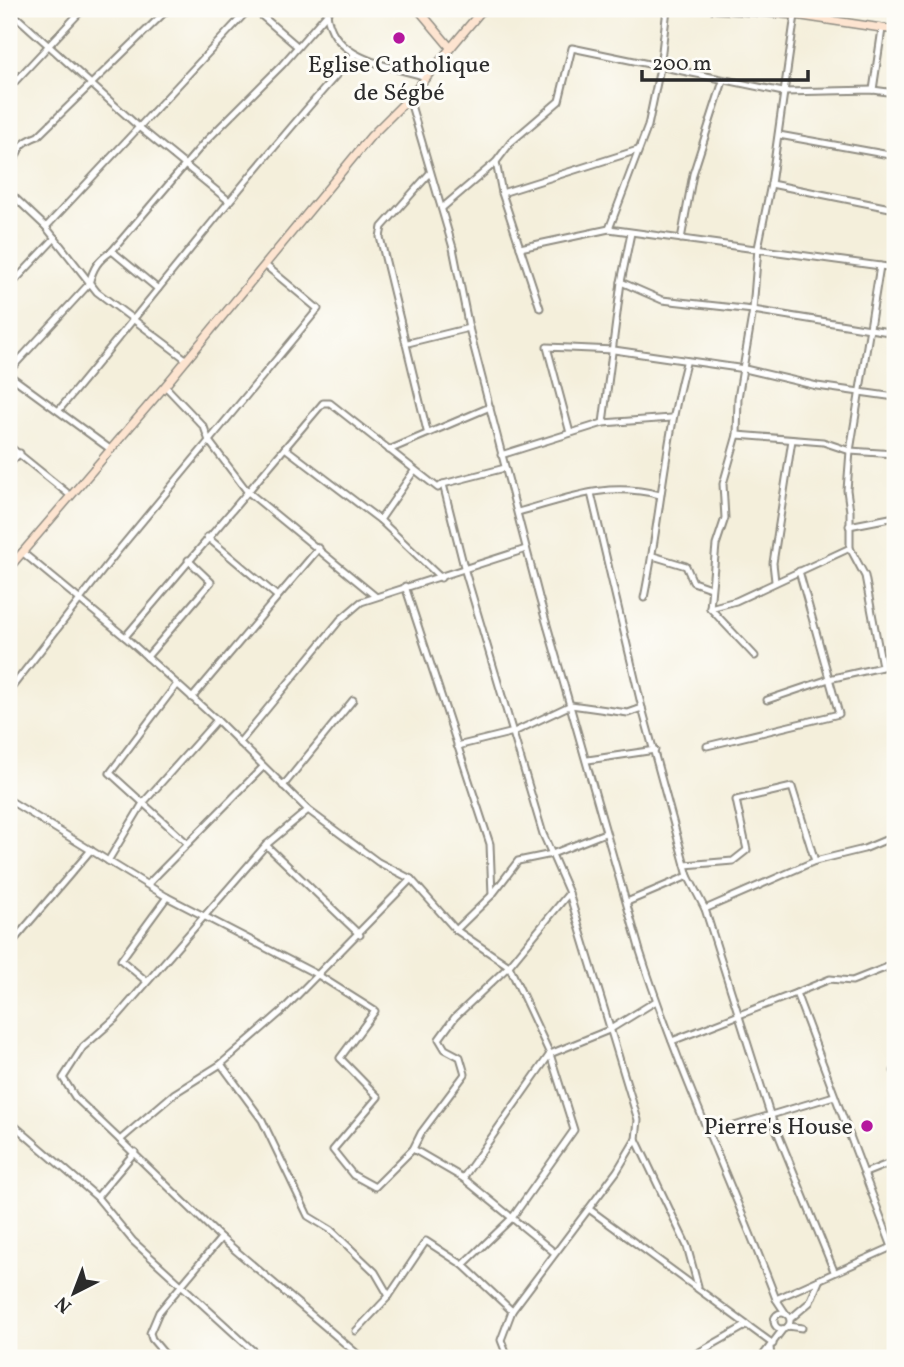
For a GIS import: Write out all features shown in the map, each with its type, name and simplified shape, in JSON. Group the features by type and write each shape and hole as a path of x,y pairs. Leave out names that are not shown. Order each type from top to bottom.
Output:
{"street":[{"path":"9,88 83,9"},
{"path":"9,175 13,155 20,144 38,136 167,9"},
{"path":"46,226 252,9 297,46"},
{"path":"418,9 449,46"},
{"path":"9,568 187,360 371,136 409,97 449,46 483,9"},
{"path":"609,229 648,126 660,68 667,9"},
{"path":"713,9 795,15 895,30"},
{"path":"815,18 816,9"},
{"path":"9,10 140,128 229,201"},
{"path":"110,449 9,373 89,284 93,269 184,166 329,11"},
{"path":"329,11 328,26 337,42 355,54 426,77"},
{"path":"755,656 710,608 710,588 716,545 725,519 723,484 737,435 738,398 753,310 758,247 779,135 795,15"},
{"path":"873,90 883,29"},
{"path":"442,208 496,162 510,142 559,101 572,48 783,92 873,90 895,93"},
{"path":"60,410 271,147 355,54"},
{"path":"681,239 693,174 723,81"},
{"path":"409,97 442,208 469,328 526,550 588,760 605,833 656,1001 785,1323"},
{"path":"779,135 895,156"},
{"path":"502,192 638,150"},
{"path":"496,162 502,192 540,308"},
{"path":"427,431 380,232 430,173"},
{"path":"771,184 895,209"},
{"path":"10,197 46,226 89,284 187,360"},
{"path":"520,248 609,229 758,247 895,268"},
{"path":"603,423 621,282 631,233"},
{"path":"9,287 55,238"},
{"path":"111,251 158,289"},
{"path":"9,691 318,309 265,265"},
{"path":"880,265 858,392 847,490 850,548 865,576 882,666"},
{"path":"621,282 662,300 753,310 895,333"},
{"path":"408,342 469,328"},
{"path":"570,433 547,347 614,350 685,363 744,369 895,397"},
{"path":"644,598 653,556 671,418 685,363"},
{"path":"165,386 204,427 209,441 247,491 375,596"},
{"path":"125,637 323,403 327,402 438,488 443,484 505,468"},
{"path":"389,450 427,431 490,407"},
{"path":"501,455 603,423 671,418"},
{"path":"737,435 823,442 850,451 894,454 895,464"},
{"path":"775,580 773,563 792,440"},
{"path":"9,446 71,496"},
{"path":"285,448 380,520 441,578"},
{"path":"9,464 20,453"},
{"path":"380,520 414,471"},
{"path":"443,484 465,571 513,732 552,854 569,893 638,1120 635,1139 589,1209 512,1311 501,1340 508,1358"},
{"path":"518,512 590,493 631,487 660,495"},
{"path":"590,493 642,708 688,876 705,909 770,1114 834,1271"},
{"path":"849,526 895,517"},
{"path":"207,537 276,596"},
{"path":"192,698 319,548"},
{"path":"710,608 736,601 775,580 850,548"},
{"path":"239,743 340,620 361,602 526,550"},
{"path":"22,552 125,637 217,720 308,810 378,862 411,879 456,930 509,966 550,1054 575,1130 512,1218 463,1265"},
{"path":"653,556 686,566 693,582 710,588"},
{"path":"147,657 212,582 188,560"},
{"path":"707,746 839,714 799,570"},
{"path":"405,586 420,622 490,844 492,895"},
{"path":"766,700 829,679 895,664"},
{"path":"177,684 110,773 187,843"},
{"path":"283,786 353,699"},
{"path":"457,746 513,732 571,705 628,713 642,708"},
{"path":"108,861 143,803 217,720"},
{"path":"588,760 655,750"},
{"path":"149,883 263,767"},
{"path":"685,865 737,858 747,850 736,800 792,787 815,861"},
{"path":"9,800 149,883 167,897 318,975 375,1011 340,1058 378,1097 332,1150 354,1175 375,1187 413,1149 421,1133 465,1074 460,1057 445,1049 439,1039 455,1017 509,966 569,893"},
{"path":"308,810 266,845 205,917 145,980 116,1018 83,1047 63,1078 75,1097 135,1152 221,1238 362,1358"},
{"path":"456,930 492,895 518,861 552,854 605,833"},
{"path":"705,909 815,861 864,849 895,836"},
{"path":"266,845 360,934"},
{"path":"9,946 91,850"},
{"path":"627,902 688,876"},
{"path":"120,1140 175,1093 221,1064 318,975 411,879"},
{"path":"145,980 121,960 167,897"},
{"path":"9,928 17,936"},
{"path":"672,1041 821,981 852,981 895,964"},
{"path":"776,1299 892,1247 796,993"},
{"path":"463,1178 550,1054 609,1030 656,1001"},
{"path":"221,1064 262,1120 308,1216 331,1230 375,1272 389,1296"},
{"path":"708,1134 834,1096"},
{"path":"9,1121 97,1197 133,1241 261,1358"},
{"path":"635,1139 687,1246 698,1286"},
{"path":"413,1149 463,1178 555,1253"},
{"path":"97,1197 135,1152"},
{"path":"865,1173 895,1161"},
{"path":"589,1209 698,1286 773,1344"},
{"path":"167,1358 150,1333 159,1312 221,1238"},
{"path":"356,1331 389,1296 426,1241 463,1265 512,1311"},
{"path":"761,1358 785,1323 810,1302 820,1279"},
{"path":"776,1299 776,1315 785,1323 802,1328"},
{"path":"776,1315 785,1323"},
{"path":"689,1358 747,1325"},
{"path":"771,1358 773,1344"}],"place":[{"name":"Eglise Catholique de Ségbé","path":"399,38"},
{"name":"Pierre's House","path":"867,1126"}]}
